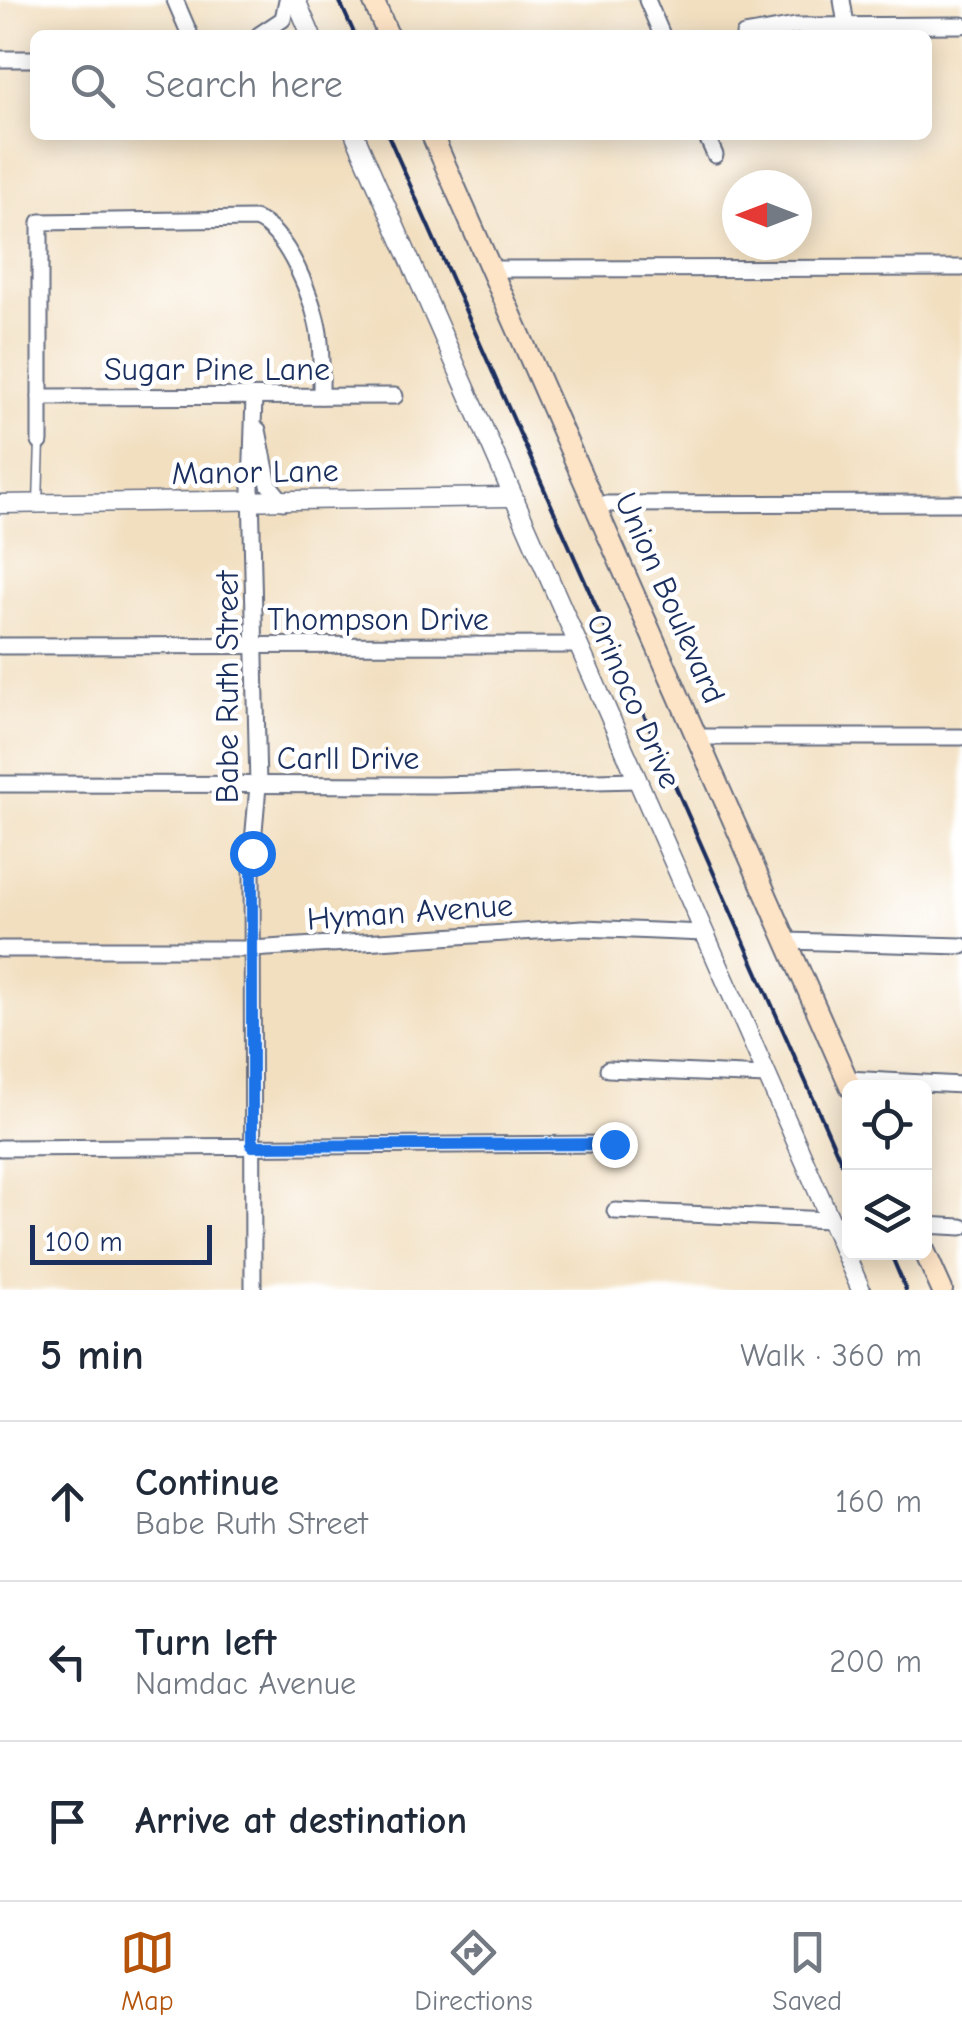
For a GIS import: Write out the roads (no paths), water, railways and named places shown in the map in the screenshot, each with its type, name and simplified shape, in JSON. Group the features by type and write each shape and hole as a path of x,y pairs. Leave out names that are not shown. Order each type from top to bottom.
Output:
{"main road":[{"path":"373,0 386,30"},
{"name":"Union Boulevard","path":"434,140 847,1080"},
{"path":"928,1260 942,1290"}],"street":[{"path":"174,0 188,30"},
{"path":"266,30 282,19 287,0"},
{"path":"296,0 309,30"},
{"path":"647,0 660,30"},
{"path":"842,0 846,24"},
{"path":"773,30 846,24 962,25"},
{"path":"0,59 30,59"},
{"name":"Orinoco Drive","path":"356,140 860,1290"},
{"path":"708,140 715,155"},
{"path":"40,442 40,222 264,222 284,244 314,310 321,351 321,396"},
{"path":"490,269 962,268"},
{"name":"Sugar Pine Lane","path":"40,397 254,402 321,396 395,396"},
{"path":"254,402 269,484 284,502"},
{"name":"Babe Ruth Street","path":"253,1290 252,853 258,786 250,462 254,402"},
{"name":"Manor Lane","path":"0,504 511,497"},
{"path":"596,504 962,504"},
{"name":"Thompson Drive","path":"0,646 577,645"},
{"path":"698,736 962,736"},
{"name":"Carll Drive","path":"0,784 258,786 636,780"},
{"name":"Hyman Avenue","path":"0,948 252,949 583,928 704,932"},
{"path":"787,941 962,946"},
{"path":"608,1070 766,1076"},
{"path":"932,1085 962,1085"},
{"path":"0,1148 614,1144"},
{"path":"615,1211 830,1220"},
{"path":"932,1225 962,1227"}],"lane":[{"path":"38,504 40,442"}],"railway":[{"path":"339,0 353,30"},
{"path":"390,140 845,1170"},
{"path":"893,1260 906,1290"}]}
